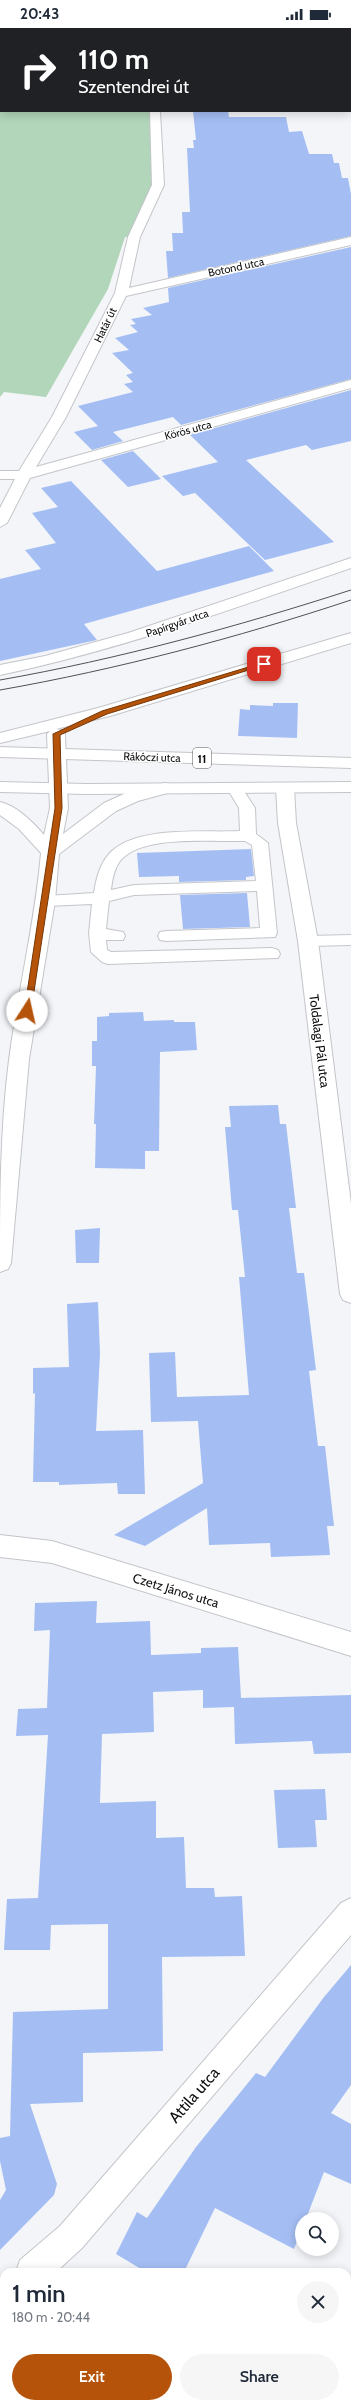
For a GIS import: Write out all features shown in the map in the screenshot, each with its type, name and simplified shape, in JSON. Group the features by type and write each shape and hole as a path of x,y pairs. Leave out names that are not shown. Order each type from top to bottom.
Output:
{"street":[{"name":"Határ út","path":"0,523 24,475 59,417 121,293 134,237 151,204 158,185 155,112"},
{"name":"Botond utca","path":"121,293 351,241"},
{"name":"Körös utca","path":"0,475 24,475 351,384"},
{"name":"Papírgyár utca","path":"0,670 62,657 130,639 351,563"},
{"path":"0,738 104,712 351,638"},
{"path":"0,748 56,734 104,712"},
{"path":"0,1263 5,1138 46,901 50,852 59,808 60,789 56,753 56,734"},
{"name":"Rákóczi utca","path":"0,752 351,764"},
{"path":"0,787 60,789 351,787"},
{"path":"50,852 110,807 132,797 164,788"},
{"name":"Toldalagi Pál utca","path":"285,788 287,823 308,941 351,1294"},
{"path":"0,807 25,825 50,852"},
{"name":"Czetz János utca","path":"0,1546 52,1552 351,1644"},
{"name":"Attila utca","path":"36,2268 71,2237 351,1913"}],"lane":[{"path":"235,788 247,808 248,836"},
{"path":"166,936 269,933 260,843 248,836 155,840 129,847 119,854 109,866 102,898 97,933 99,952 108,958 272,954"},
{"path":"46,901 102,898 134,890 264,886"},
{"path":"97,933 117,936"},
{"path":"308,941 351,940"}],"green space":[{"path":"0,112 150,112 158,185 134,237 125,237 108,289 46,397 4,392 0,397"}],"building":[{"path":"193,112 228,112 229,117 286,117 289,132 302,131 309,154 332,154 334,163 339,163 342,178 348,178 351,194 351,236 168,278 166,251 173,251 172,233 183,233 182,212 190,212 187,148 194,148 193,140 196,140"},
{"path":"351,247 351,379 181,425 173,417 113,432 123,441 92,450 74,432 98,426 78,406 133,392 124,384 133,382 126,375 133,373 112,353 129,350 115,338 138,332 130,325 136,324 131,319 152,315 143,308 169,302 168,288"},
{"path":"351,390 351,441 312,450 306,445 246,460 334,542 265,560 195,493 183,496 162,476 218,462 190,435"},
{"path":"133,451 161,479 128,487 101,460"},
{"path":"71,481 157,571 249,546 274,571 84,624 97,640 0,661 0,579 41,569 25,550 56,543 32,513 58,507 41,488"},
{"path":"273,703 298,703 297,738 238,736 240,709 250,710 250,705 273,706"},
{"path":"251,849 254,876 246,877 246,880 179,882 179,876 139,877 137,853"},
{"path":"247,893 250,927 183,929 180,895"},
{"path":"143,1012 144,1021 174,1020 174,1022 195,1022 197,1050 160,1052 159,1151 145,1151 145,1169 95,1168 96,1124 94,1124 96,1066 92,1066 92,1041 97,1041 97,1017 109,1016 109,1013"},
{"path":"278,1105 280,1124 286,1124 296,1208 289,1208 297,1273 304,1273 316,1370 309,1371 318,1446 325,1446 334,1526 327,1526 330,1555 271,1557 270,1543 209,1545 207,1508 145,1546 114,1535 203,1483 198,1421 151,1422 149,1353 175,1352 177,1397 249,1395 239,1277 245,1277 238,1210 232,1210 225,1127 231,1127 229,1106"},
{"path":"100,1228 99,1263 76,1263 75,1230"},
{"path":"98,1302 100,1354 96,1431 143,1430 145,1494 118,1494 117,1483 59,1485 59,1482 33,1482 35,1393 33,1394 33,1368 69,1367 67,1304"},
{"path":"97,1601 96,1623 150,1621 151,1655 201,1653 201,1648 238,1647 241,1698 351,1695 351,1753 314,1754 312,1741 235,1744 234,1707 203,1708 203,1690 153,1692 154,1732 102,1734 100,1803 156,1801 156,1838 184,1837 186,1888 214,1888 215,1897 242,1896 245,1956 162,1957 163,2051 83,2053 83,2102 30,2104 57,2184 54,2195 0,2250 0,2200 6,2190 0,2161 0,2138 10,2136 13,2012 108,2009 108,1924 51,1925 50,1950 4,1950 7,1899 38,1898 48,1735 16,1736 18,1709 47,1708 50,1630 34,1631 35,1603"},
{"path":"325,1789 327,1820 315,1820 317,1847 278,1848 274,1790"},
{"path":"351,1965 351,2085 331,2113 351,2124 351,2184 324,2172 309,2212 295,2212 294,2249 215,2208 186,2268 139,2268 116,2254 137,2212 147,2218 196,2147 256,2073 265,2077 324,1997"}],"tram line":[{"path":"0,680 45,672 177,641 264,617 351,590"},
{"path":"0,690 45,682 221,640 351,600"}],"route":[{"path":"27,1011 46,901 50,852 59,808 60,789 56,753 56,734 104,712 264,664"}]}
